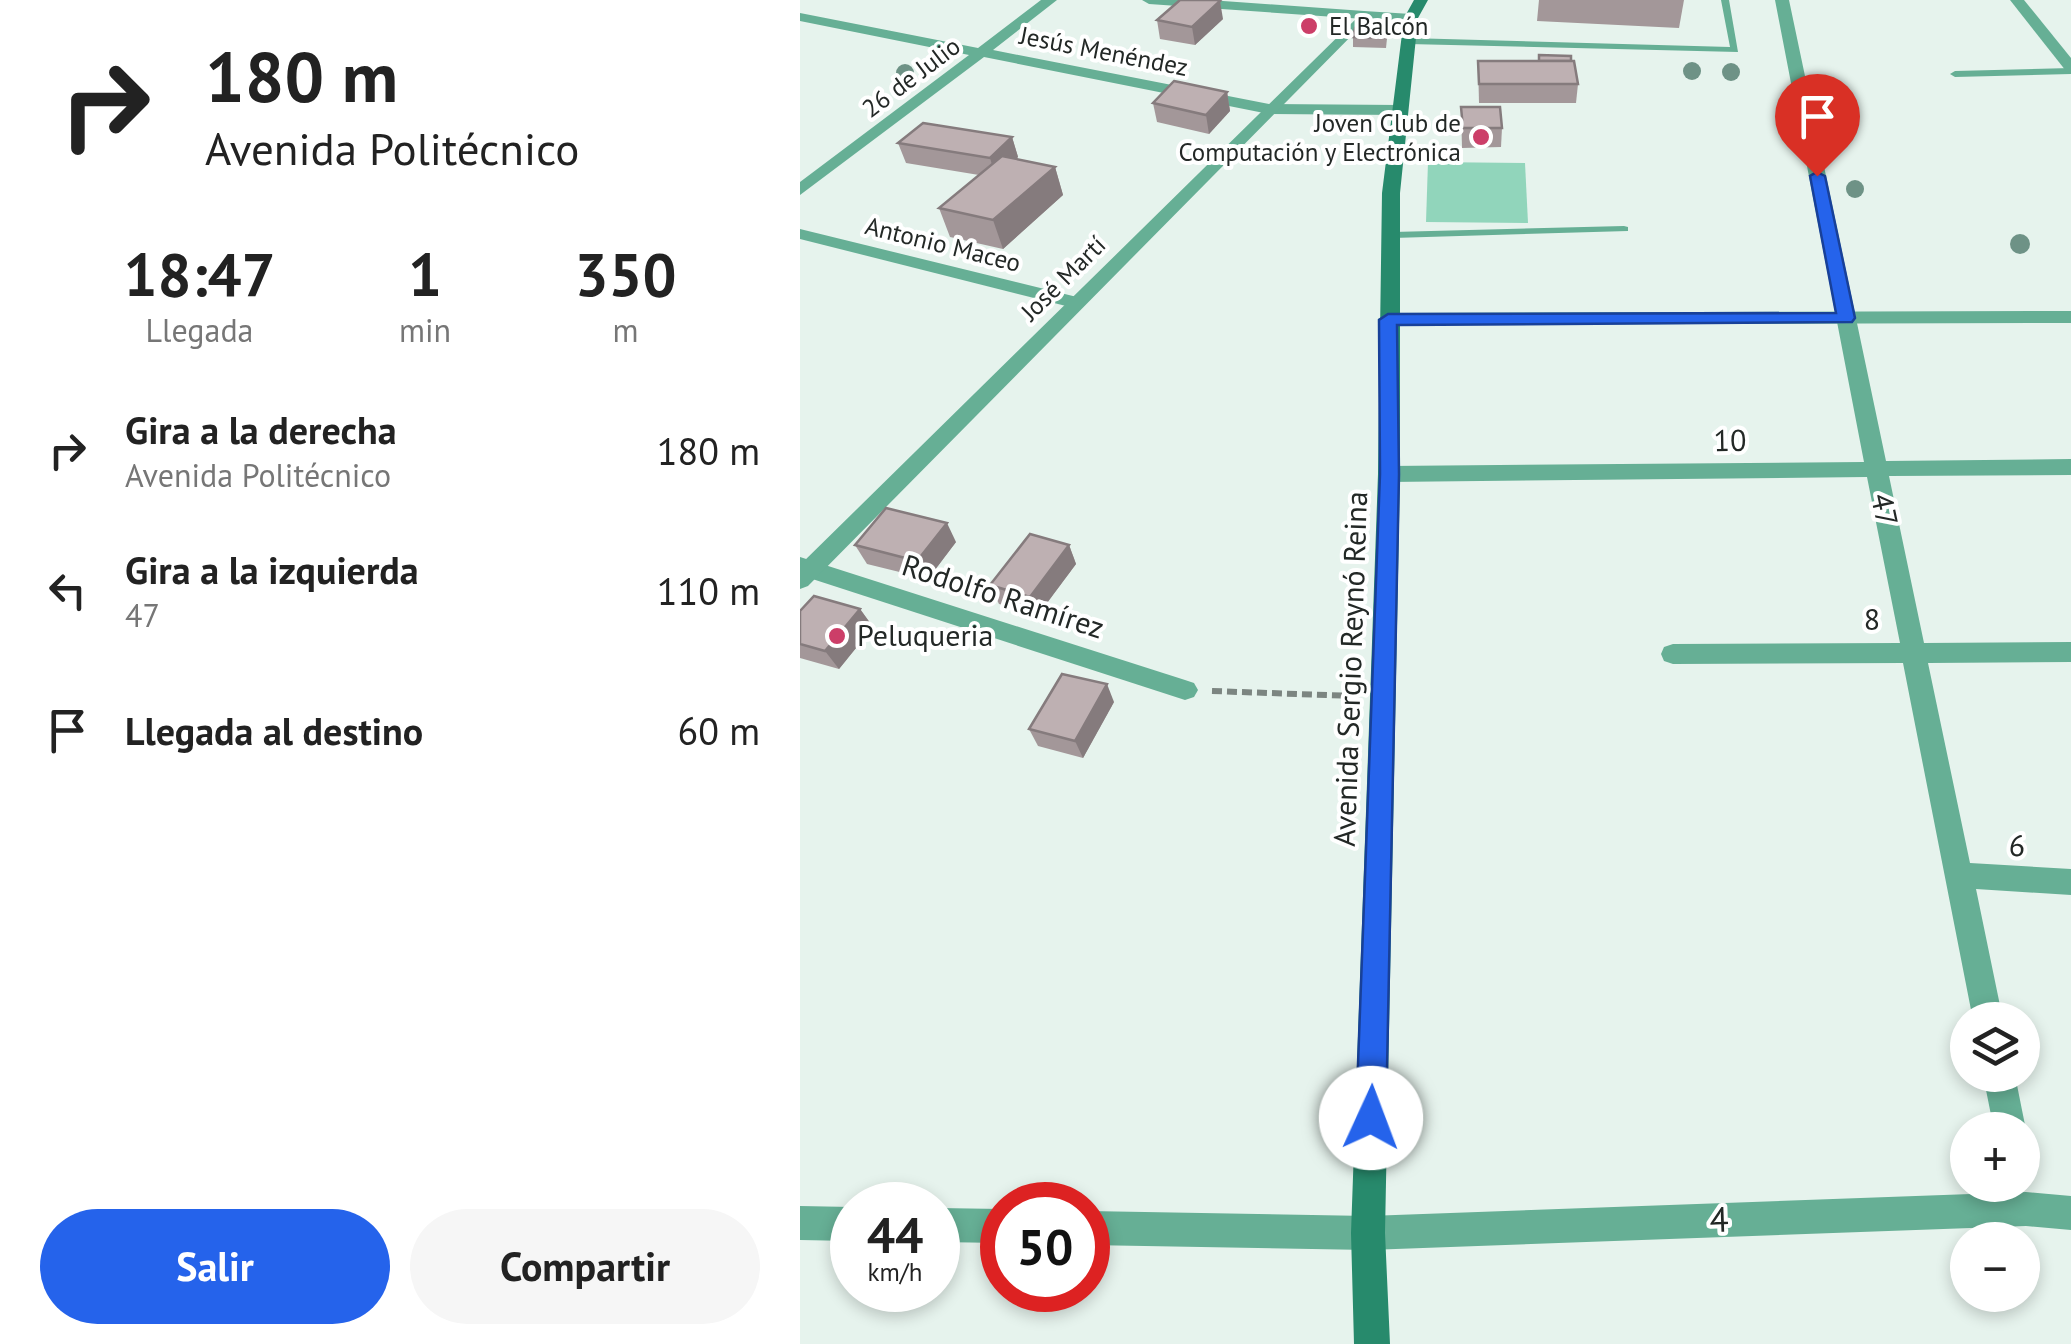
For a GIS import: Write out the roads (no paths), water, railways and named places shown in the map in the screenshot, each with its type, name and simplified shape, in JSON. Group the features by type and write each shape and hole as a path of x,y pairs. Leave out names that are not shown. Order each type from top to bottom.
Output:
{"main road":[{"name":"Avenida Sergio Reynó Reina","path":"1372,1344 1368,1233 1390,474 1391,193 1414,20"}],"street":[{"name":"26 de Julio","path":"800,190 1050,0"},
{"path":"1149,0 1414,20"},
{"name":"47","path":"1782,0 1984,1002"},
{"path":"2017,0 2071,70"},
{"name":"José Martí","path":"803,572 1364,15"},
{"name":"Jesús Menéndez","path":"800,17 1269,109 1400,110"},
{"name":"Antonio Maceo","path":"800,234 1074,302"},
{"path":"1388,320 2071,317"},
{"name":"10","path":"1390,474 2071,468"},
{"name":"Rodolfo Ramírez","path":"803,572 1185,690"},
{"name":"8","path":"1673,654 2071,652"},
{"name":"6","path":"1959,874 2071,882"},
{"name":"4","path":"1110,1228 1368,1233 1950,1201"},
{"name":"4","path":"2040,1202 2071,1212"},
{"path":"800,1223 830,1224"}],"lane":[{"path":"1414,20 1735,50 1725,0"},
{"path":"1955,74 2071,70"},
{"path":"1392,235 1624,229"}],"place":[{"name":"El Balcón","path":"1309,26"},
{"name":"Joven Club de Computación y Electrónica","path":"1481,137"},
{"name":"Peluqueria","path":"837,636"}]}
